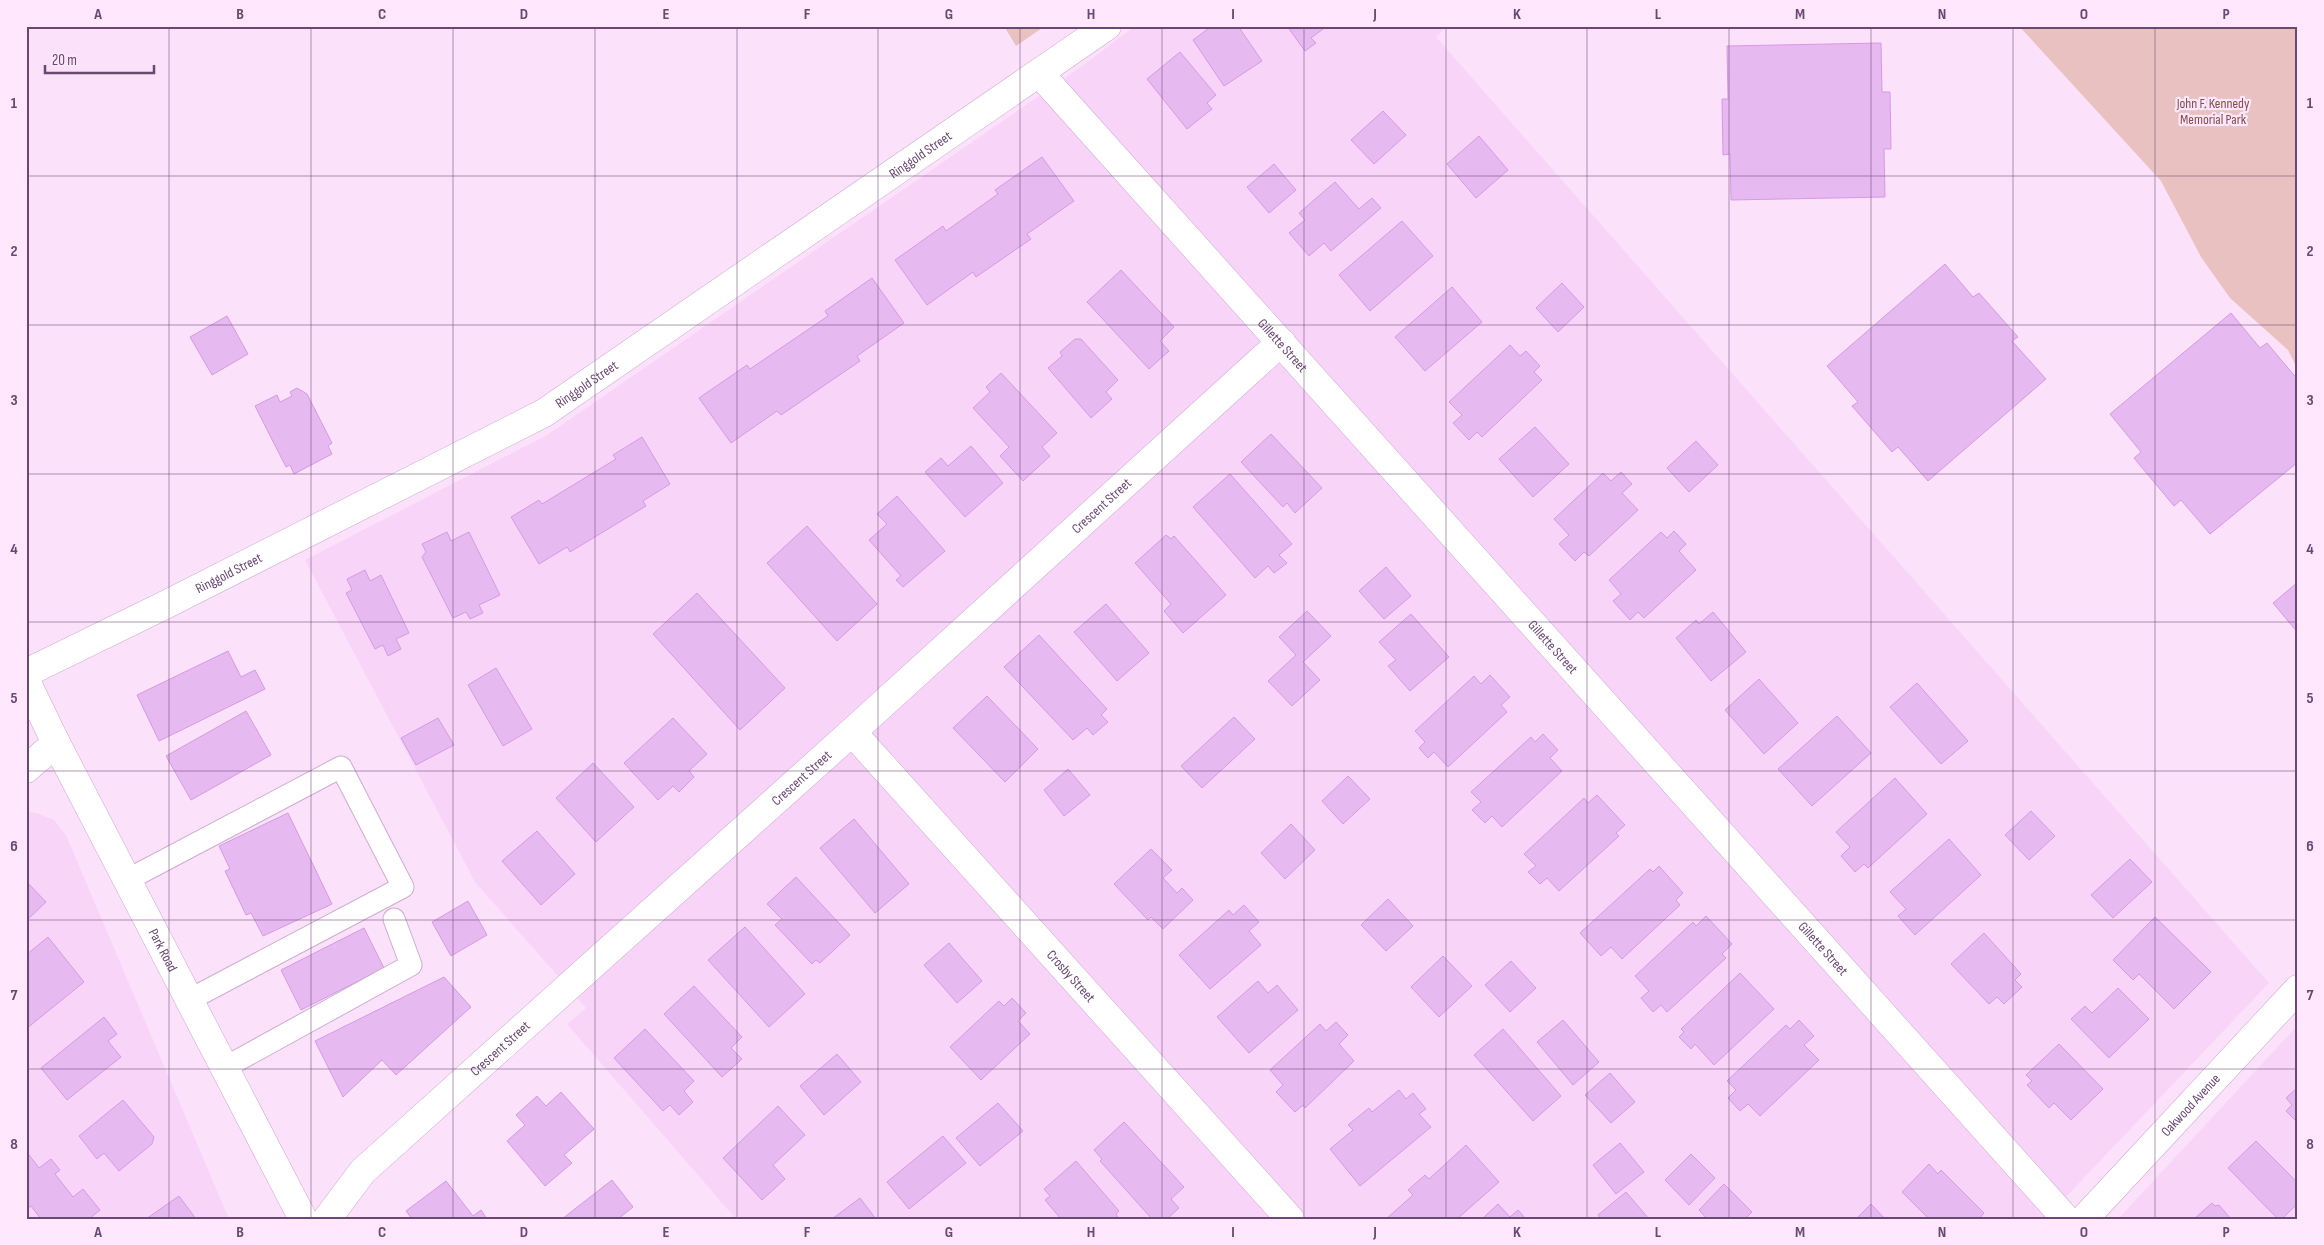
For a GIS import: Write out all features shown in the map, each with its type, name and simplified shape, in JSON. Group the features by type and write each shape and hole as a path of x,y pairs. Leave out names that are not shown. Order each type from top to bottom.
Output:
{"street":[{"name":"Ringgold Street","path":"26,673 167,604 544,413 1040,74 1107,26"},
{"name":"Gillette Street","path":"1040,74 2066,1219"},
{"name":"Crescent Street","path":"326,1219 363,1171 852,732 1281,342"},
{"name":"Park Road","path":"26,681 56,743 303,1219"},
{"name":"Crosby Street","path":"852,732 1290,1219"},
{"path":"26,769 56,743"},
{"name":"Oakwood Avenue","path":"2084,1219 2298,990"}],"lane":[{"path":"127,880 341,767 346,776 403,887 189,1000"},
{"path":"224,1068 411,965 394,919"}],"shaded area":[{"path":"1135,26 1448,26 1436,37 2269,983 2045,1219 736,1219 567,1024 586,1008 475,882 305,560 547,435 1081,67"},
{"path":"26,812 37,813 54,820 66,835 229,1219 26,1219"},
{"path":"2298,1025 2298,1219 2118,1219"}],"green space":[{"path":"1004,26 1045,26 1016,46"},
{"name":"John F. Kennedy Memorial Park","path":"2019,26 2298,26 2298,370 2288,350 2230,298 2201,257 2161,181"}],"building":[{"path":"1212,26 1238,26 1262,61 1224,86 1193,40"},
{"path":"1287,26 1327,26 1311,38 1316,43 1305,51"},
{"path":"1881,43 1882,92 1890,92 1891,149 1884,149 1885,197 1731,200 1730,154 1723,155 1722,99 1728,99 1727,46"},
{"path":"1180,52 1216,95 1207,103 1212,109 1187,129 1147,79"},
{"path":"1383,111 1406,135 1374,164 1351,140"},
{"path":"1479,136 1508,170 1476,198 1447,164"},
{"path":"1042,157 1074,201 1027,234 1031,239 976,277 973,272 927,305 895,260 943,226 946,231 998,194 995,190"},
{"path":"1274,164 1296,190 1269,213 1247,187"},
{"path":"1335,182 1359,209 1372,198 1381,208 1331,251 1324,243 1309,256 1289,233 1305,220 1299,213"},
{"path":"1402,221 1433,256 1370,311 1339,275"},
{"path":"1945,264 1973,297 1979,293 2018,337 2012,341 2046,379 1928,481 1898,447 1892,452 1852,406 1858,402 1827,366"},
{"path":"1121,270 1174,327 1160,341 1169,351 1149,369 1087,302"},
{"path":"872,278 904,323 857,356 860,361 781,415 777,411 731,443 699,398 747,365 750,369 828,316 825,311"},
{"path":"1562,283 1584,307 1558,332 1536,308"},
{"path":"1452,287 1482,322 1425,371 1395,337"},
{"path":"2231,313 2260,348 2267,343 2298,380 2298,462 2210,534 2181,500 2174,506 2134,458 2141,452 2110,414"},
{"path":"227,316 248,354 212,375 190,337"},
{"path":"1075,339 1081,339 1118,380 1106,392 1112,399 1091,418 1048,368 1062,356 1060,352"},
{"path":"1510,345 1520,356 1526,351 1540,366 1534,372 1542,380 1482,437 1477,432 1469,440 1453,423 1462,415 1449,402"},
{"path":"1001,373 1057,433 1042,447 1050,456 1023,481 1000,456 1009,447 973,408 990,392 986,387"},
{"path":"297,388 307,394 332,443 328,446 332,454 294,474 290,465 286,467 255,406 277,395 280,402 292,396 290,392"},
{"path":"1535,427 1569,464 1533,497 1499,459"},
{"path":"1271,434 1322,488 1295,513 1287,503 1283,507 1241,462"},
{"path":"642,437 670,484 643,501 646,506 570,552 567,547 539,564 511,517 539,500 542,504 616,459 613,455"},
{"path":"1696,441 1718,465 1689,492 1667,468"},
{"path":"971,446 1003,483 965,517 925,472 941,458 948,466"},
{"path":"1621,472 1632,484 1622,493 1638,510 1589,556 1584,552 1575,561 1559,544 1569,535 1554,519 1603,473 1611,481"},
{"path":"1230,474 1292,544 1279,555 1287,563 1274,573 1268,566 1255,578 1193,507"},
{"path":"897,496 945,551 903,587 896,580 901,576 869,540 887,524 877,514"},
{"path":"807,526 877,604 837,641 767,563"},
{"path":"1674,531 1686,544 1679,551 1696,570 1644,618 1638,612 1630,620 1613,601 1621,594 1609,580 1661,532 1667,538"},
{"path":"447,532 451,541 469,532 500,595 479,605 483,613 470,619 466,612 453,618 422,557 426,552 422,544"},
{"path":"1166,535 1171,539 1174,536 1226,595 1183,633 1164,611 1171,604 1135,563"},
{"path":"1386,567 1411,596 1384,619 1359,591"},
{"path":"365,570 370,581 381,575 409,633 396,639 401,649 388,656 383,645 375,649 346,593 352,590 347,579"},
{"path":"2298,582 2298,633 2273,603"},
{"path":"697,593 785,688 740,730 653,634"},
{"path":"1106,604 1149,653 1117,681 1074,632"},
{"path":"1307,611 1331,636 1303,662 1320,680 1292,706 1268,681 1296,655 1279,637"},
{"path":"1713,612 1746,652 1711,681 1676,638 1696,620 1699,624"},
{"path":"1411,614 1449,657 1410,691 1388,666 1396,660 1379,642"},
{"path":"1039,635 1107,709 1101,715 1108,722 1093,735 1087,728 1073,740 1004,667"},
{"path":"228,651 241,677 255,670 265,689 159,741 137,695"},
{"path":"496,668 532,729 503,746 468,685"},
{"path":"1490,675 1510,697 1501,705 1507,712 1448,767 1434,752 1428,758 1419,748 1425,742 1415,731 1474,676 1481,684"},
{"path":"1759,679 1798,723 1764,754 1725,710"},
{"path":"1917,683 1968,741 1941,764 1890,707"},
{"path":"987,696 1038,749 1005,782 953,728"},
{"path":"246,711 271,755 191,800 166,756"},
{"path":"1837,716 1871,753 1812,806 1778,769"},
{"path":"1234,717 1255,739 1202,788 1181,766"},
{"path":"438,718 454,745 416,765 401,738"},
{"path":"673,718 707,754 689,771 694,777 679,792 673,786 658,800 624,763"},
{"path":"1543,734 1558,750 1550,758 1562,771 1502,827 1492,816 1485,823 1472,810 1481,802 1471,792 1531,737 1535,742"},
{"path":"593,763 634,807 596,842 556,798"},
{"path":"1068,769 1090,795 1064,816 1044,790"},
{"path":"1348,776 1370,799 1343,824 1322,801"},
{"path":"1895,778 1927,814 1868,868 1864,864 1855,872 1841,856 1850,847 1836,832"},
{"path":"1597,795 1625,825 1616,833 1619,836 1559,891 1547,878 1540,884 1528,872 1536,866 1524,854 1584,798 1588,803"},
{"path":"2031,811 2055,836 2029,860 2005,835"},
{"path":"288,813 332,904 263,936 251,913 246,915 225,871 230,869 219,846"},
{"path":"854,819 909,884 875,913 820,848"},
{"path":"1291,824 1315,850 1285,879 1261,853"},
{"path":"537,831 575,874 541,905 502,861"},
{"path":"1949,839 1981,875 1915,935 1898,916 1906,909 1890,892"},
{"path":"1151,849 1172,870 1163,878 1177,893 1182,888 1193,900 1163,929 1151,917 1148,920 1114,884"},
{"path":"2130,859 2152,882 2113,918 2091,895"},
{"path":"1659,866 1683,893 1676,900 1680,905 1622,959 1611,947 1601,956 1580,933 1650,869 1653,872"},
{"path":"796,877 850,935 820,963 816,960 812,964 775,925 782,919 767,904"},
{"path":"26,881 46,902 26,921"},
{"path":"1388,899 1413,926 1386,951 1361,925"},
{"path":"468,901 487,935 451,956 432,922"},
{"path":"1244,905 1259,922 1249,931 1261,945 1210,989 1179,955 1229,910 1233,915"},
{"path":"1706,916 1732,944 1722,954 1726,958 1667,1012 1661,1005 1653,1012 1641,998 1649,991 1635,976 1693,922 1696,926"},
{"path":"2155,917 2211,972 2174,1009 2139,974 2133,980 2113,960"},
{"path":"745,927 805,994 769,1027 708,960"},
{"path":"364,928 384,968 301,1010 281,970"},
{"path":"1984,933 2021,974 2015,980 2022,987 2004,1004 1997,997 1989,1004 1951,964"},
{"path":"48,937 84,982 26,1029 26,955"},
{"path":"949,943 982,981 957,1003 924,965"},
{"path":"1443,956 1472,986 1439,1017 1411,987"},
{"path":"1511,961 1536,988 1510,1012 1485,985"},
{"path":"1740,973 1774,1009 1714,1065 1695,1044 1691,1049 1679,1037 1684,1032 1681,1029"},
{"path":"444,977 471,1007 396,1075 382,1060 343,1097 315,1041"},
{"path":"1258,981 1268,993 1277,985 1298,1010 1249,1053 1217,1017"},
{"path":"694,986 742,1037 731,1048 742,1059 722,1077 664,1014"},
{"path":"2118,988 2149,1019 2109,1058 2071,1019 2085,1006 2092,1013"},
{"path":"1012,998 1026,1013 1018,1021 1030,1034 981,1080 950,1047 999,1001 1004,1006"},
{"path":"104,1017 117,1034 108,1041 121,1057 67,1100 41,1068"},
{"path":"1563,1020 1599,1062 1573,1085 1537,1042"},
{"path":"1799,1020 1814,1036 1804,1045 1819,1060 1760,1116 1748,1104 1740,1111 1728,1098 1736,1090 1727,1081 1786,1025 1790,1029"},
{"path":"1336,1022 1348,1035 1339,1044 1354,1061 1305,1108 1303,1105 1295,1112 1276,1092 1283,1085 1270,1070 1320,1024 1326,1031"},
{"path":"645,1029 694,1081 684,1091 693,1102 679,1115 670,1105 663,1111 614,1058"},
{"path":"1503,1029 1561,1096 1533,1121 1474,1055"},
{"path":"2059,1044 2103,1089 2071,1120 2054,1103 2049,1108 2027,1085 2032,1081 2026,1075"},
{"path":"837,1054 861,1082 824,1115 800,1086"},
{"path":"1610,1073 1635,1102 1611,1123 1585,1095"},
{"path":"2298,1087 2298,1123 2286,1111 2292,1105 2286,1098"},
{"path":"1399,1090 1406,1099 1413,1093 1426,1109 1419,1114 1431,1127 1360,1186 1330,1149 1353,1130 1348,1125 1369,1108 1372,1112"},
{"path":"561,1092 594,1129 564,1155 572,1163 545,1186 507,1141 525,1125 516,1115 537,1096 546,1106"},
{"path":"123,1100 154,1137 152,1144 119,1171 104,1153 97,1159 79,1136"},
{"path":"998,1103 1023,1131 980,1166 956,1138"},
{"path":"778,1106 805,1135 773,1165 785,1179 762,1200 723,1158"},
{"path":"1124,1122 1184,1187 1171,1199 1179,1208 1167,1219 1152,1219 1100,1161 1102,1159 1094,1150"},
{"path":"943,1136 966,1163 909,1209 887,1182"},
{"path":"2256,1141 2298,1183 2298,1203 2282,1219 2278,1219 2228,1168"},
{"path":"1620,1143 1644,1172 1616,1194 1593,1165"},
{"path":"1466,1145 1499,1182 1457,1219 1386,1219 1413,1195 1408,1190 1425,1175 1429,1179"},
{"path":"26,1151 39,1168 51,1159 60,1170 55,1174 73,1197 83,1189 100,1210 89,1219 41,1219 31,1206 26,1210"},
{"path":"1691,1154 1715,1178 1689,1205 1665,1180"},
{"path":"1076,1161 1119,1211 1116,1214 1119,1219 1061,1219 1045,1200 1050,1196 1044,1189"},
{"path":"1929,1164 1938,1174 1941,1170 1984,1213 1979,1219 1929,1219 1902,1192"},
{"path":"612,1180 633,1207 618,1219 562,1219"},
{"path":"446,1181 473,1216 481,1210 487,1219 412,1219 406,1211"},
{"path":"1724,1184 1752,1212 1745,1219 1707,1219 1699,1210"},
{"path":"1626,1192 1649,1219 1601,1219 1598,1215"},
{"path":"179,1196 196,1219 146,1219"},
{"path":"860,1198 876,1219 832,1219"},
{"path":"2212,1203 2215,1206 2219,1205 2231,1219 2194,1219"},
{"path":"1498,1204 1510,1217 1518,1210 1526,1219 1482,1219"},
{"path":"1871,1204 1885,1219 1856,1219"}]}
